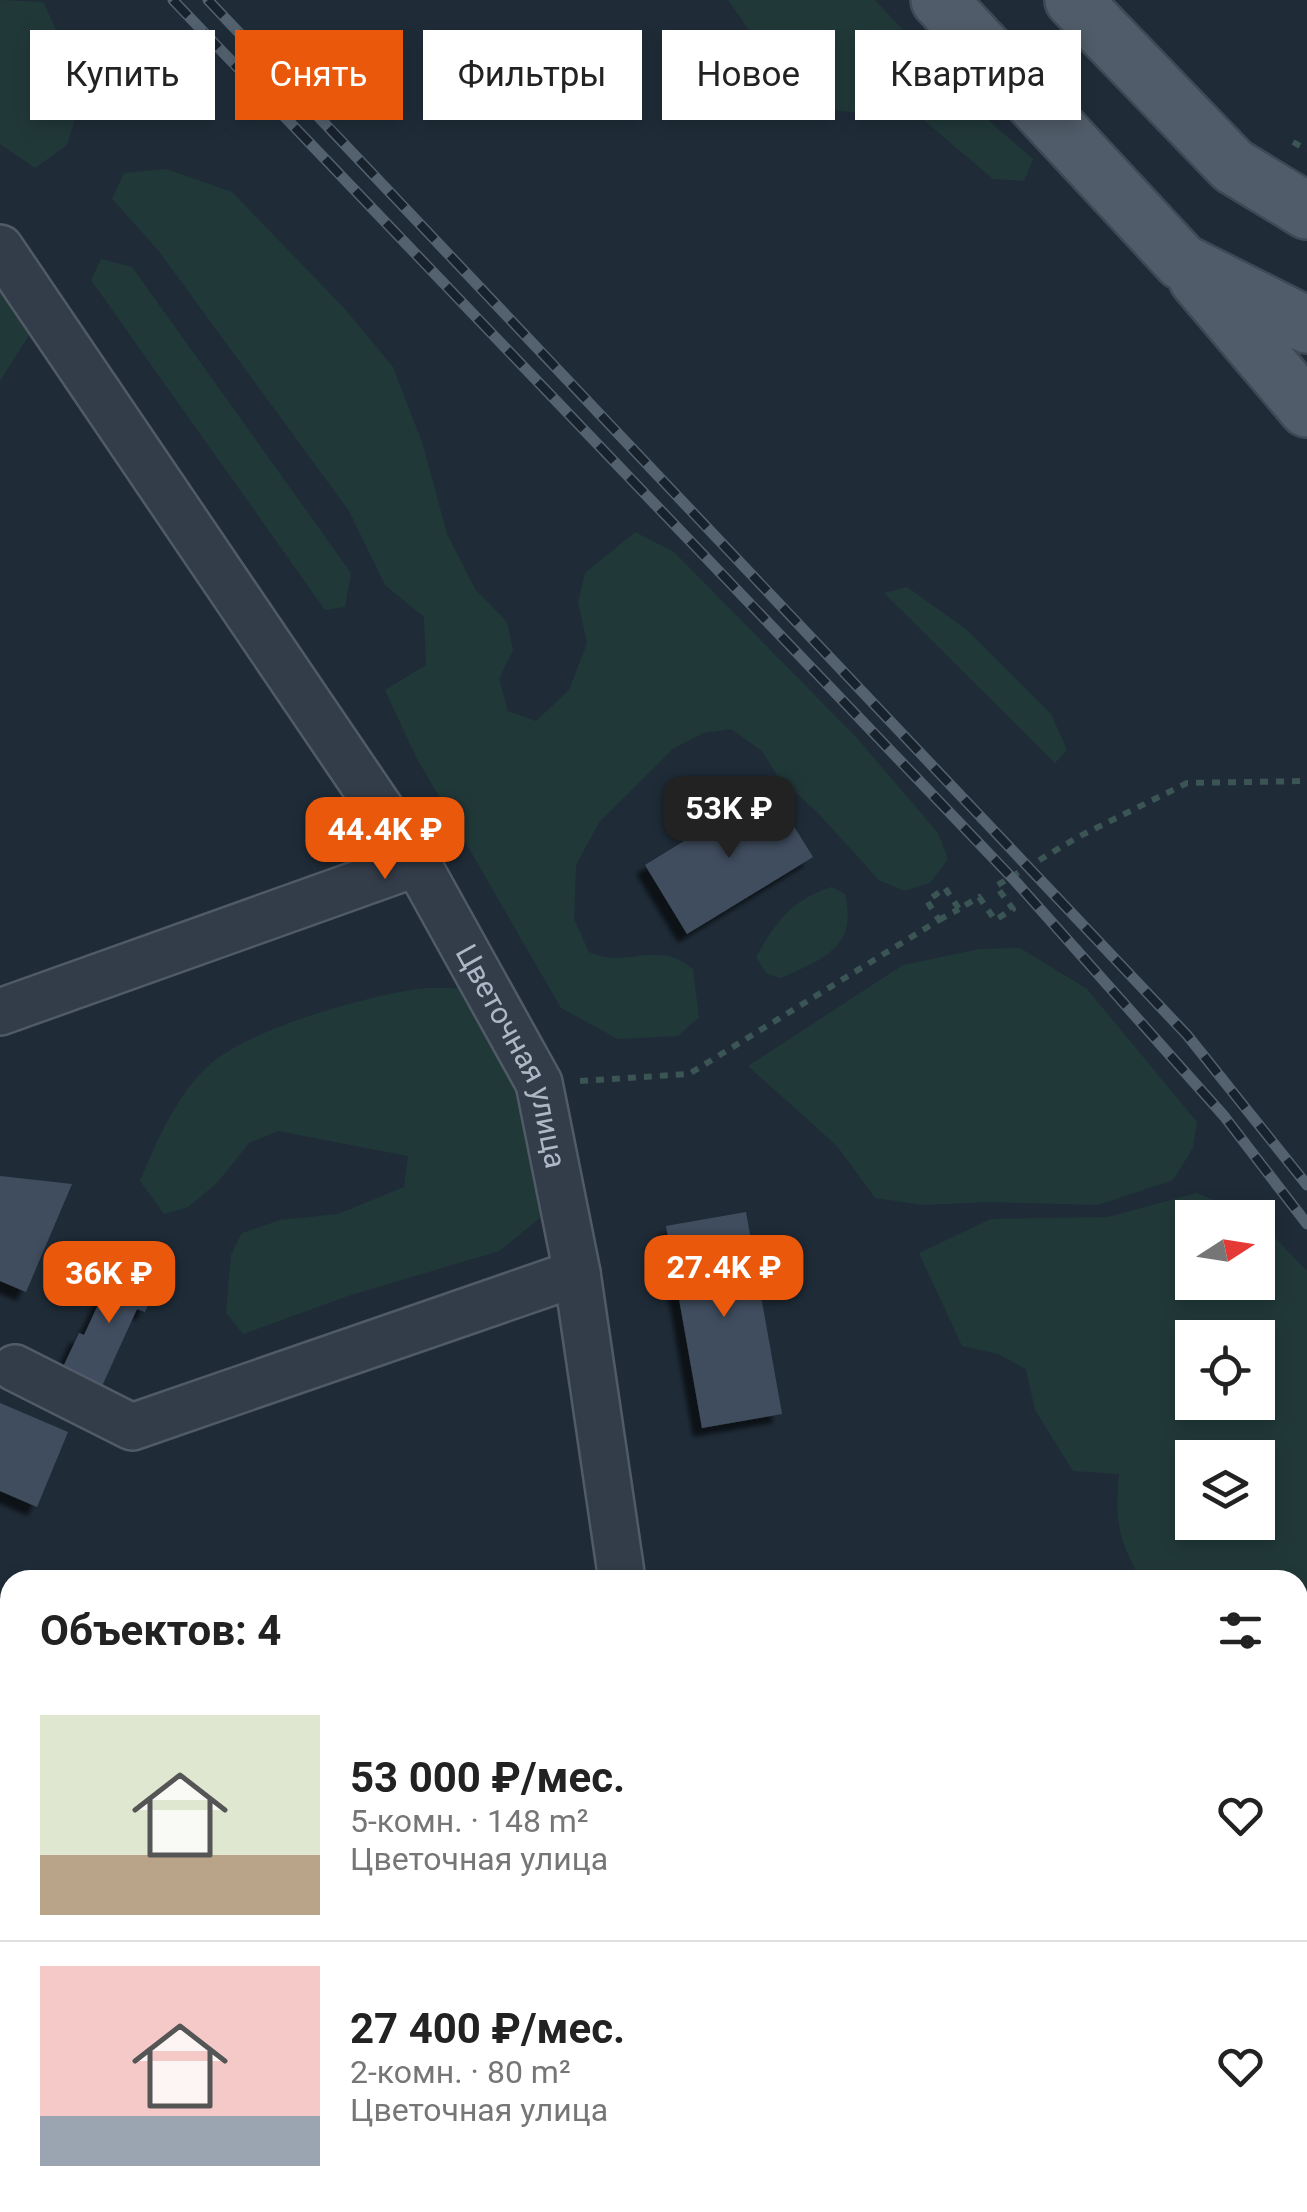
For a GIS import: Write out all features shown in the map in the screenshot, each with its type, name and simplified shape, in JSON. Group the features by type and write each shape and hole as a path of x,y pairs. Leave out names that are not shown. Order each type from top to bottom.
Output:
{"main road":[{"path":"939,0 1182,262 1307,409"},
{"path":"1073,0 1233,166 1307,211"},
{"path":"1182,262 1307,325"}],"street":[{"name":"Цветочная улица","path":"0,248 417,863 539,1083 578,1273 621,1570"},
{"path":"0,1012 417,863"},
{"path":"15,1368 132,1427 578,1273"}],"path":[{"path":"539,1083 689,1074 979,897 996,920 1013,909 996,886 1078,837 1187,783 1307,780"},
{"path":"940,920 926,901 945,888 959,909"}],"green space":[{"path":"0,0 43,2 56,30 30,30 30,120 75,120 67,145 35,168 0,144"},
{"path":"728,0 875,0 903,30 855,30 855,112 835,109 835,30 749,30"},
{"path":"924,120 988,120 1033,159 1024,181 993,179"},
{"path":"166,169 232,192 344,308 393,367 423,445 447,534 475,589 507,622 513,650 499,679 508,711 536,721 569,690 587,643 578,602 585,573 635,532 674,552 856,737 938,833 948,859 930,883 904,891 879,880 817,812 778,777 762,751 731,729 703,733 673,749 600,821 576,865 574,919 589,952 616,958 667,956 693,969 699,1017 678,1036 618,1039 561,1008 415,755 385,690 426,665 424,617 385,585 349,511 158,250 112,199 124,173"},
{"path":"101,259 132,267 351,573 345,607 325,610 91,280"},
{"path":"0,285 34,327 0,381"},
{"path":"907,587 966,629 1051,714 1067,750 1055,763 884,593"},
{"path":"831,887 845,894 847,927 842,939 824,957 797,971 781,978 766,973 756,957 778,923 805,899"},
{"path":"1020,948 1087,989 1197,1122 1193,1148 1173,1180 1098,1205 924,1205 875,1198 837,1146 748,1066 903,965 980,949"},
{"path":"464,988 524,1104 540,1218 499,1251 348,1296 243,1334 226,1313 231,1255 242,1233 280,1220 338,1214 404,1187 408,1156 278,1131 249,1143 217,1183 188,1207 164,1214 140,1181 175,1108 194,1081 222,1055 274,1029 337,1007 396,993"},
{"path":"1197,1193 1213,1200 1175,1200 1175,1300 1275,1300 1275,1238 1307,1271 1307,1570 1136,1570 1120,1529 1119,1474 1073,1471 1035,1410 1026,1369 998,1354 962,1346 919,1253 991,1219 1108,1217"}],"building":[{"path":"770,788 813,857 687,934 645,865"},
{"path":"0,1176 72,1184 26,1292 0,1281"},
{"path":"746,1212 782,1414 702,1428 666,1226"},
{"path":"116,1266 157,1286 145,1312 137,1309 102,1386 63,1367 79,1333 84,1335"},
{"path":"0,1403 68,1432 37,1507 0,1491"}],"railway":[{"path":"173,0 1016,882 1224,1116 1307,1224"},
{"path":"208,0 1187,1035 1307,1185"}]}
